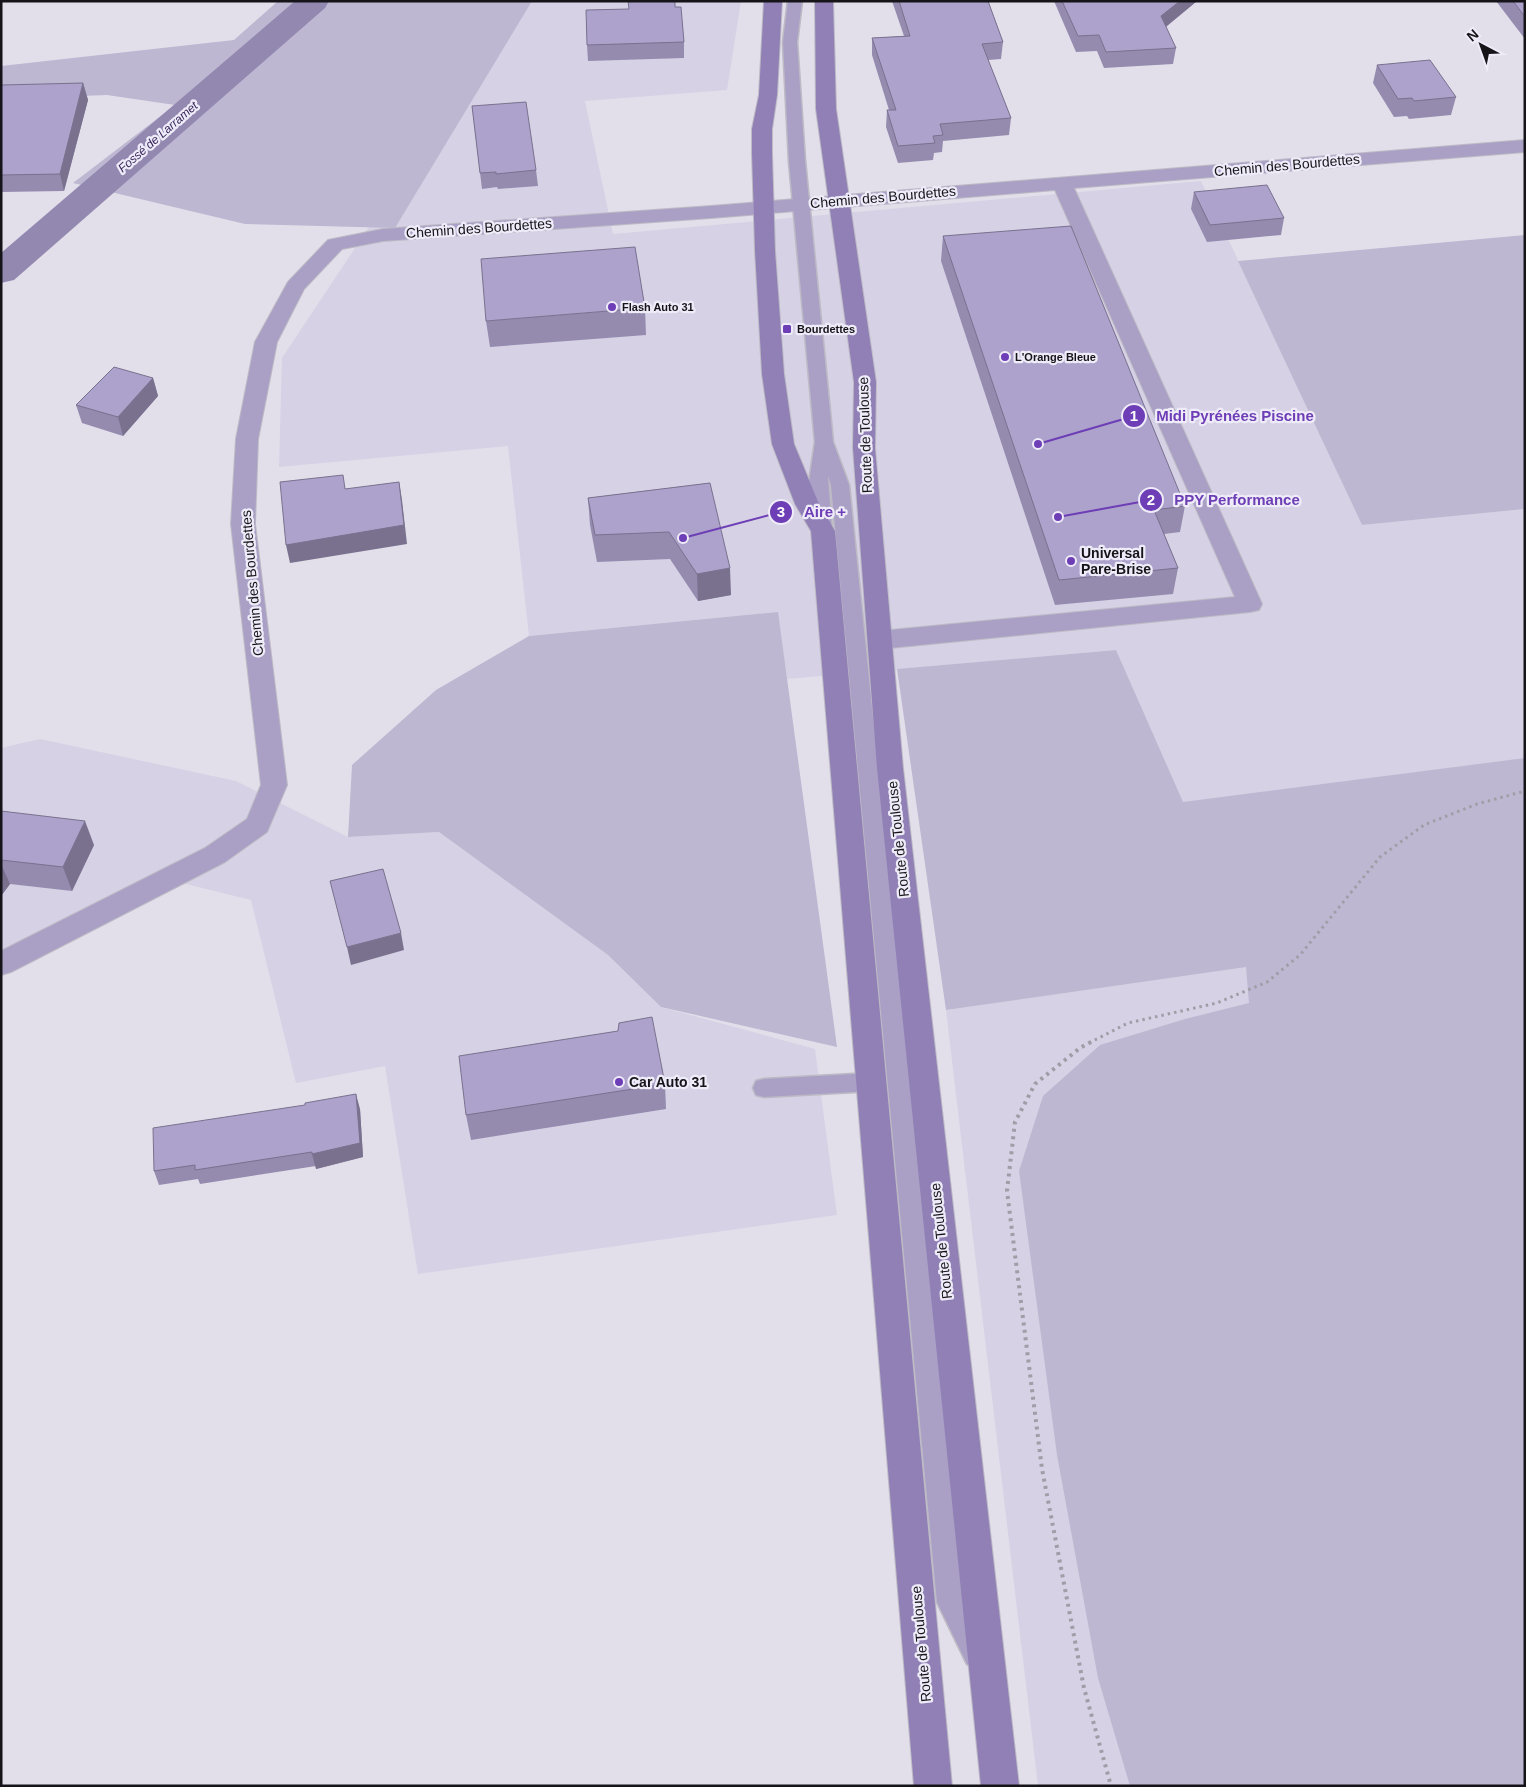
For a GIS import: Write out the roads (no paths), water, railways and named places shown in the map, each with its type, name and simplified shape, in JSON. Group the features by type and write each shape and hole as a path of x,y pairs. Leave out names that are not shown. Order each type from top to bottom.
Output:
{"main road":[{"name":"Route de Toulouse","path":"773,1 768,95 762,129 772,374 783,444 807,504 823,530 934,1781"},
{"name":"Route de Toulouse","path":"824,1 826,109 865,382 864,448 890,768 1000,1786"}],"street":[{"name":"Chemin des Bourdettes","path":"1,964 214,855 258,825 274,786 243,524 247,439 266,342 295,286 335,244 382,235 764,207 1525,146"},
{"path":"880,640 1250,604 1062,183"}],"lane":[{"name":"Route de Toulouse","path":"795,1 790,42 797,161 824,442 818,482 823,530"},
{"name":"Route de Toulouse","path":"824,442 840,485 951,1602 988,1676"},
{"path":"764,1088 872,1082"}],"waterway":[{"name":"Fossé de Larramet","path":"1,272 314,1"}],"place":[{"name":"Flash Auto 31","path":"612,307"},
{"name":"Bourdettes","path":"787,329"},
{"name":"L'Orange Bleue","path":"1005,357"},
{"name":"Midi Pyrénées Piscine","path":"1038,444"},
{"name":"PPY Performance","path":"1058,517"},
{"name":"Aire +","path":"683,538"},
{"name":"Universal Pare-Brise","path":"1071,561"},
{"name":"Car Auto 31","path":"619,1082"}]}
